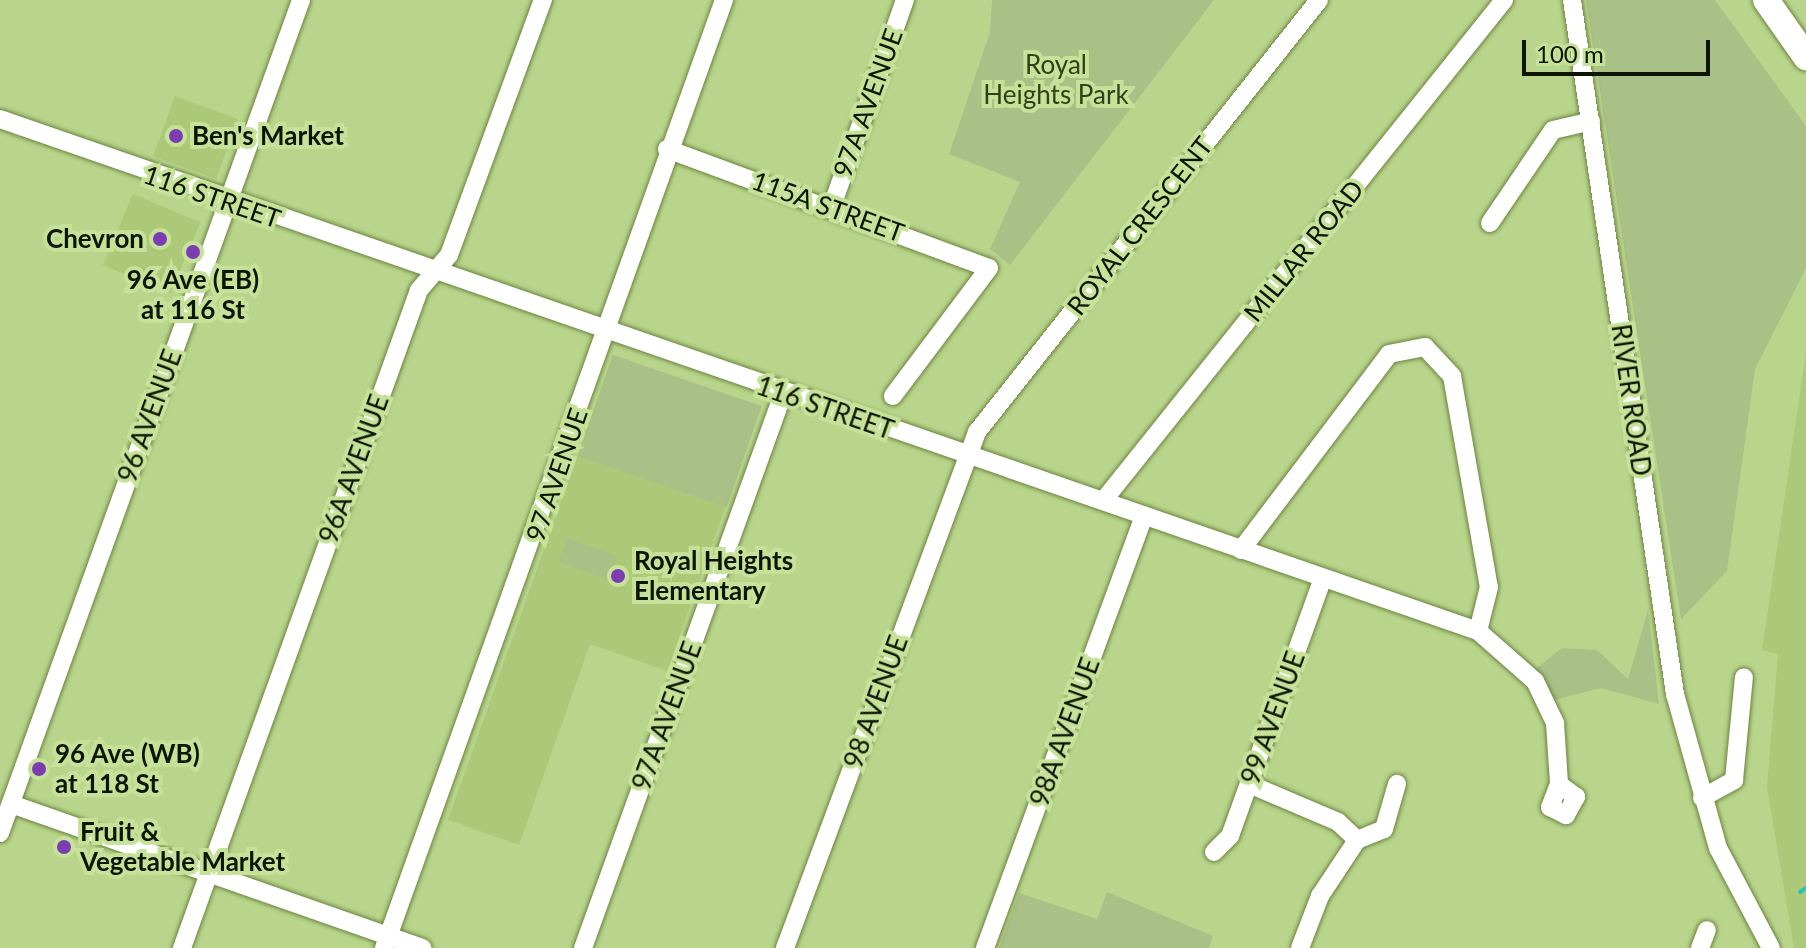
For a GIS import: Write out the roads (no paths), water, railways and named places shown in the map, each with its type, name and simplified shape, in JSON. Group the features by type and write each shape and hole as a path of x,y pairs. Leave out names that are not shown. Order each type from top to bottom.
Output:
{"highway":[{"path":"1766,0 1806,57"},
{"path":"1787,0 1806,27"}],"street":[{"name":"96 AVENUE","path":"0,833 301,0"},
{"name":"96A AVENUE","path":"182,948 419,290 449,255 543,0"},
{"name":"97 AVENUE","path":"386,942 667,149 724,0"},
{"name":"97A AVENUE","path":"832,206 905,0"},
{"name":"ROYAL CRESCENT","path":"966,456 977,432 1319,0"},
{"name":"MILLAR ROAD","path":"1103,501 1504,0"},
{"name":"RIVER ROAD","path":"1572,0 1671,666 1702,798 1718,848 1771,948"},
{"name":"116 STREET","path":"0,119 432,274 1478,631 1535,681 1555,723 1559,784"},
{"path":"1490,223 1553,130 1591,121"},
{"name":"115A STREET","path":"667,149 832,206 989,268 893,396"},
{"path":"1241,550 1389,354 1425,347 1452,376 1489,587 1478,631"},
{"name":"97A AVENUE","path":"583,948 783,394"},
{"name":"98 AVENUE","path":"785,948 966,456"},
{"name":"98A AVENUE","path":"985,948 1144,515"},
{"name":"99 AVENUE","path":"1214,852 1230,836 1323,578"},
{"path":"1702,798 1734,780 1744,677"},
{"path":"1249,784 1338,822 1357,840"},
{"path":"1300,948 1320,896 1357,840 1384,829 1397,784"},
{"path":"11,804 209,873 386,942 423,948"},
{"path":"1700,948 1707,930"}],"waterway":[{"path":"1800,892 1806,888"}],"place":[{"name":"Ben's Market","path":"176,136"},
{"name":"Chevron","path":"160,239"},
{"name":"96 Ave (EB) at 116 St","path":"193,252"},
{"name":"Royal Heights Elementary","path":"618,576"},
{"name":"96 Ave (WB) at 118 St","path":"39,769"},
{"name":"Fruit & Vegetable Market","path":"64,847"}],"park label":[{"name":"Royal Heights Park","path":"1056,80"}]}
